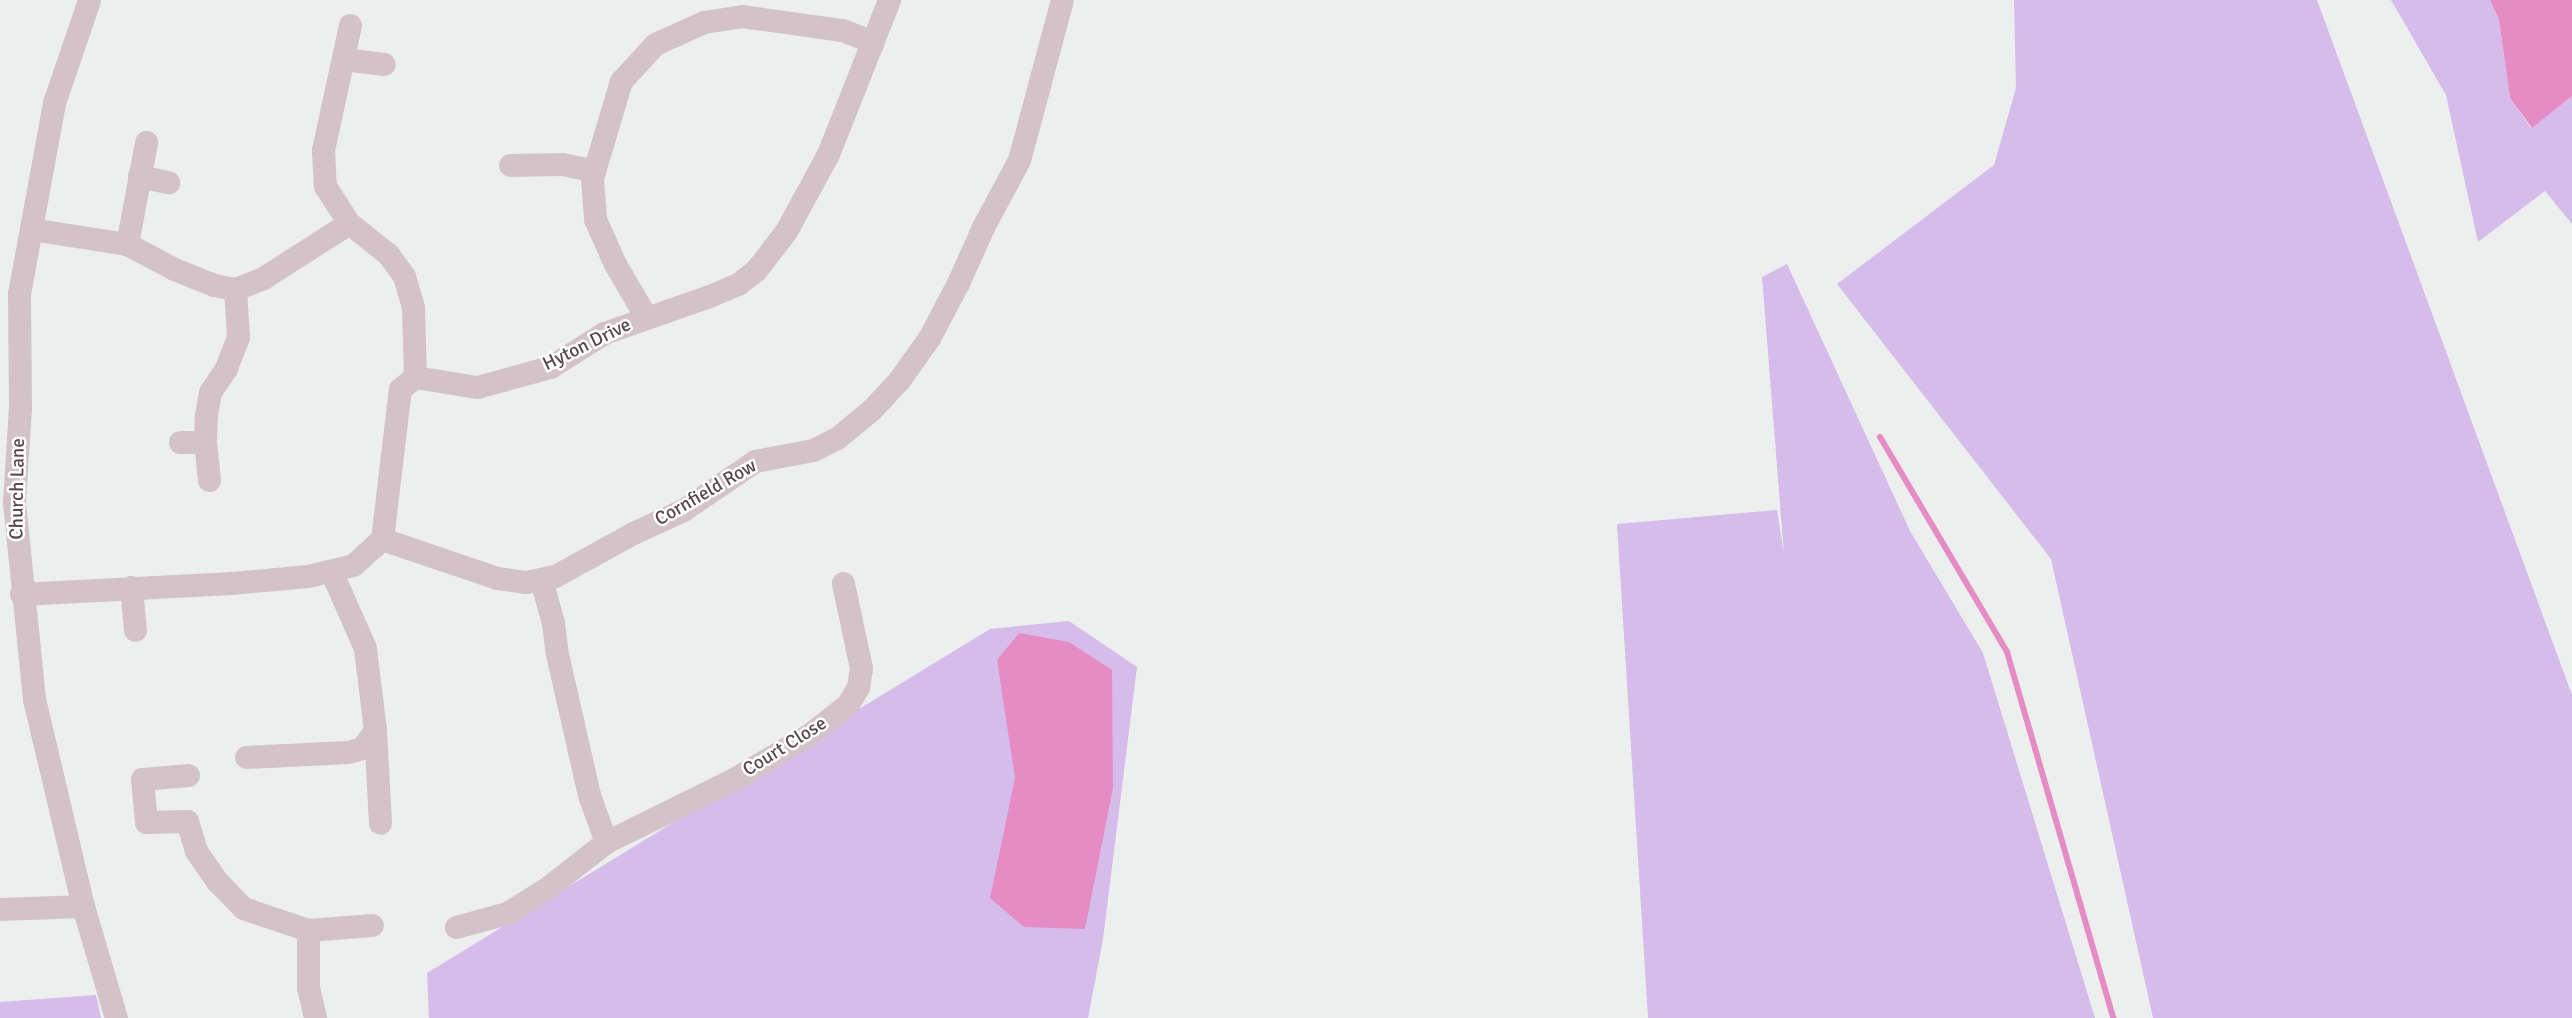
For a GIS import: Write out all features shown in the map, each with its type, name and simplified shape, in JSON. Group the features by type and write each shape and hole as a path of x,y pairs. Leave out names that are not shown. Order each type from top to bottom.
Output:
{"street":[{"name":"Church Lane","path":"89,0 54,103 19,294 20,407 7,502 34,699 83,906 116,1018"},
{"name":"Hyton Drive","path":"415,377 477,387 550,367 604,333 738,284 756,270 804,201 828,154 889,0"},
{"name":"Cornfield Row","path":"382,539 497,578 526,582 555,576 633,533 683,510 755,461 813,450 837,438 872,409 899,380 929,338 1019,160 1062,0"},
{"path":"646,317 615,264 595,219 594,171 621,81 655,44 704,22 742,16 842,30 873,41"},
{"path":"21,594 232,583 331,571 353,565 382,539 400,389 415,377 413,307 404,276 388,254 349,223 331,200 325,186 323,150 350,25"},
{"path":"343,59 384,64"},
{"path":"127,243 146,142"},
{"path":"510,166 562,164 594,171"},
{"path":"139,176 168,182"},
{"path":"31,229 127,243 184,273 214,285 235,289 263,278 349,223"},
{"path":"209,480 205,442 210,392 226,368 238,336 235,289"},
{"path":"180,442 205,442"},
{"path":"331,571 365,648 375,730 380,823"},
{"path":"541,579 554,623 557,654 589,795 606,842"},
{"name":"Court Close","path":"456,927 507,913 547,888 606,842 732,780 810,734 848,704 858,687 862,668 843,583"},
{"path":"131,587 135,630"},
{"path":"246,757 348,752 362,748 375,730"},
{"path":"188,775 142,779 146,822 187,821 196,851 217,881 243,908 308,930 372,925"},
{"path":"0,909 83,906"},
{"path":"308,930 308,987 315,1018"}],"shaded area":[{"path":"2014,0 2317,0 2572,695 2572,1018 2153,1018 2051,559 1837,284 1994,165 2016,88"},
{"path":"2391,0 2490,0 2499,20 2510,98 2531,128 2572,96 2572,224 2545,191 2478,242 2446,95"},
{"path":"2490,0 2572,0 2572,96 2532,128 2510,98 2499,20"},
{"path":"1787,264 1910,531 1983,653 2095,1018 1648,1018 1617,524 1777,510 1784,554 1762,277"},
{"path":"1069,621 1137,667 1103,939 1088,1018 429,1018 427,973 990,629"},
{"path":"1019,633 1069,642 1112,670 1113,788 1085,929 1024,927 990,898 1015,778 997,660"},
{"path":"96,995 101,1018 0,1018 0,1002"}],"waterway":[{"path":"1880,437 2007,652 2113,1018"}]}
